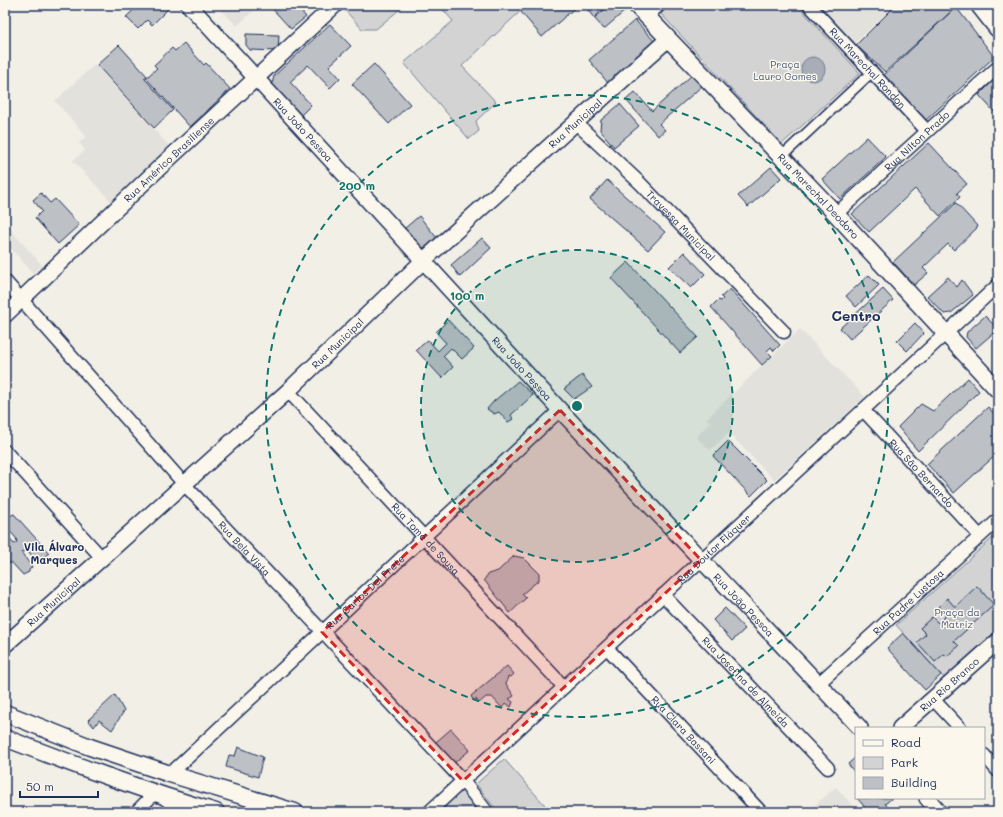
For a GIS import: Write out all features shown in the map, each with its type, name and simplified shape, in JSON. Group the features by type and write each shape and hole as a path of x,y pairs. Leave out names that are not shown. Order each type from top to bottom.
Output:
{"main road":[{"path":"980,5 998,28"},
{"name":"Rua Marechal Deodoro","path":"646,8 668,39 836,214 998,390"},
{"path":"5,713 77,743 170,774 295,812"},
{"path":"5,738 108,778 216,812"}],"street":[{"name":"Rua Américo Brasiliense","path":"5,315 335,5"},
{"name":"Rua Marechal Rondon","path":"809,5 927,131"},
{"name":"Rua João Pessoa","path":"196,8 256,78 560,410 859,727"},
{"name":"Rua Municipal","path":"5,645 288,391 424,260 668,39"},
{"name":"Rua Nílton Prado","path":"836,214 998,67"},
{"path":"781,157 872,72"},
{"name":"Travessa Municipal","path":"575,122 640,184 784,332"},
{"name":"Rua Bela Vista","path":"5,281 185,485 463,781 487,812"},
{"name":"Rua Doutor Fláquer","path":"429,812 998,285"},
{"name":"Rua Tomé de Sousa","path":"288,391 564,687"},
{"name":"Rua Carlos Del Prete","path":"170,774 560,410"},
{"name":"Rua São Bernardo","path":"863,410 980,536"},
{"path":"5,451 102,558"},
{"name":"Rua Padre Lustosa","path":"818,684 998,520"},
{"name":"Rua Josefina de Almeida","path":"663,595 828,768"},
{"name":"Rua Rio Branco","path":"901,727 998,641"},
{"name":"Rua Clara Bassani","path":"607,648 761,812"},
{"path":"933,699 959,727"},
{"path":"985,756 998,771"},
{"path":"136,812 159,795 181,812"},
{"path":"928,799 939,812"}],"highlighted area":[{"path":"560,410 701,560 463,781 322,632"}],"shaded area":[{"path":"220,5 260,5 237,26 218,7"},
{"path":"815,5 896,5 852,46"},
{"path":"813,57 821,61 825,69 821,77 813,81 805,77 801,69 805,61"},
{"path":"95,64 170,147 111,201 73,161 85,150 79,143 86,136 55,101"},
{"path":"9,228 42,265 33,273 5,242 5,232"},
{"path":"800,329 865,397 774,480 729,433 710,450 696,437 711,422 706,419"},
{"path":"836,787 858,812 807,812"}],"green space":[{"path":"346,5 405,5 376,29 362,29 343,8"},
{"path":"439,5 483,5 487,10 492,5 527,5 462,66 496,102 476,121 479,131 469,139 404,63 453,21"},
{"name":"Praça Lauro Gomes","path":"670,5 797,5 860,73 782,144 661,14"},
{"name":"Praça da Matriz","path":"998,533 998,629 944,678 896,625"},
{"path":"504,759 551,812 498,812 476,784"},
{"path":"463,789 478,812 439,812"}],"building":[{"path":"139,5 172,5 152,25 147,20 138,29 126,17"},
{"path":"269,5 296,5 306,17 291,29"},
{"path":"528,5 578,5 542,37 521,12"},
{"path":"584,5 609,5 594,18"},
{"path":"610,5 622,5 626,10 604,29 594,18"},
{"path":"896,5 955,5 956,7 885,72 856,45"},
{"path":"956,7 992,54 992,59 925,121 883,76"},
{"path":"635,20 655,42 608,83 589,60"},
{"path":"330,24 351,46 329,66 340,78 330,88 308,65 290,82 311,105 301,115 272,84 274,76"},
{"path":"246,34 279,35 278,51 250,50 246,45"},
{"path":"184,43 204,65 206,63 230,89 190,127 146,78 157,68 154,65 172,48 175,51"},
{"path":"119,45 147,76 144,78 173,110 154,128 97,65"},
{"path":"374,64 410,104 389,124 352,84"},
{"path":"692,75 702,86 659,124 665,130 658,136 626,100 635,92 652,111"},
{"path":"998,79 998,116 979,95 994,80"},
{"path":"620,104 639,126 614,147 600,130 601,120"},
{"path":"867,137 886,157 840,199 822,179"},
{"path":"929,143 967,184 957,193 960,197 940,216 915,189 869,232 852,214"},
{"path":"771,167 781,178 748,207 738,196"},
{"path":"607,180 665,232 648,250 590,199"},
{"path":"41,193 50,203 55,199 79,225 58,244 35,218 42,211 33,200"},
{"path":"956,203 978,227 954,250 948,244 923,268 928,273 914,285 893,262"},
{"path":"419,216 437,238 426,247 420,248 404,229"},
{"path":"482,238 491,248 460,277 451,265"},
{"path":"684,252 705,274 691,288 669,267"},
{"path":"628,262 698,337 680,353 611,278"},
{"path":"869,275 879,285 856,307 846,296"},
{"path":"948,277 957,287 962,280 973,295 951,313 944,314 927,296"},
{"path":"730,289 780,345 774,351 771,347 767,351 772,356 762,365 711,307 718,300 721,301 723,299 721,297"},
{"path":"883,289 893,300 850,339 840,328"},
{"path":"985,316 998,329 976,348 966,337 967,332"},
{"path":"448,320 474,348 462,359 451,348 443,356 453,367 442,378 416,350 428,340 438,351 446,343 436,332"},
{"path":"915,323 924,333 907,351 897,341"},
{"path":"582,375 592,387 574,399 564,389"},
{"path":"968,378 979,391 918,451 898,427 921,404 933,411"},
{"path":"518,381 533,395 511,415 513,419 508,422 499,412 494,414 487,409 494,401"},
{"path":"988,407 998,418 998,453 954,493 927,464"},
{"path":"728,441 767,480 751,496 713,456"},
{"path":"14,514 49,553 44,557 45,559 38,563 28,551 21,552 32,567 29,572 23,575 12,563 8,563 5,559 5,534 14,544 17,542 16,538 5,526 5,518"},
{"path":"514,556 524,558 539,573 539,580 522,594 526,598 510,613 484,580 488,574 498,571"},
{"path":"977,586 994,605 954,641 959,646 947,656 944,654 935,662 917,642 926,634 920,628 932,617 938,623 946,615 938,607 947,598 955,607"},
{"path":"725,608 745,629 732,641 713,620"},
{"path":"903,633 941,675 925,690 887,648"},
{"path":"507,666 514,674 511,677 508,676 506,684 514,696 509,699 513,702 511,707 506,703 502,708 492,697 486,697 479,703 476,699 473,700 471,696"},
{"path":"115,695 124,711 112,730 99,720 94,727 88,720"},
{"path":"451,729 470,750 454,763 442,755 436,742"},
{"path":"238,747 263,757 258,777 226,767 229,755 235,756"},
{"path":"855,758 855,773 848,764"},
{"path":"858,799 891,799 885,804 893,812 869,812"}],"district":[{"name":"Centro","path":"856,316"},
{"name":"Vila Álvaro Marques","path":"54,553"}]}
